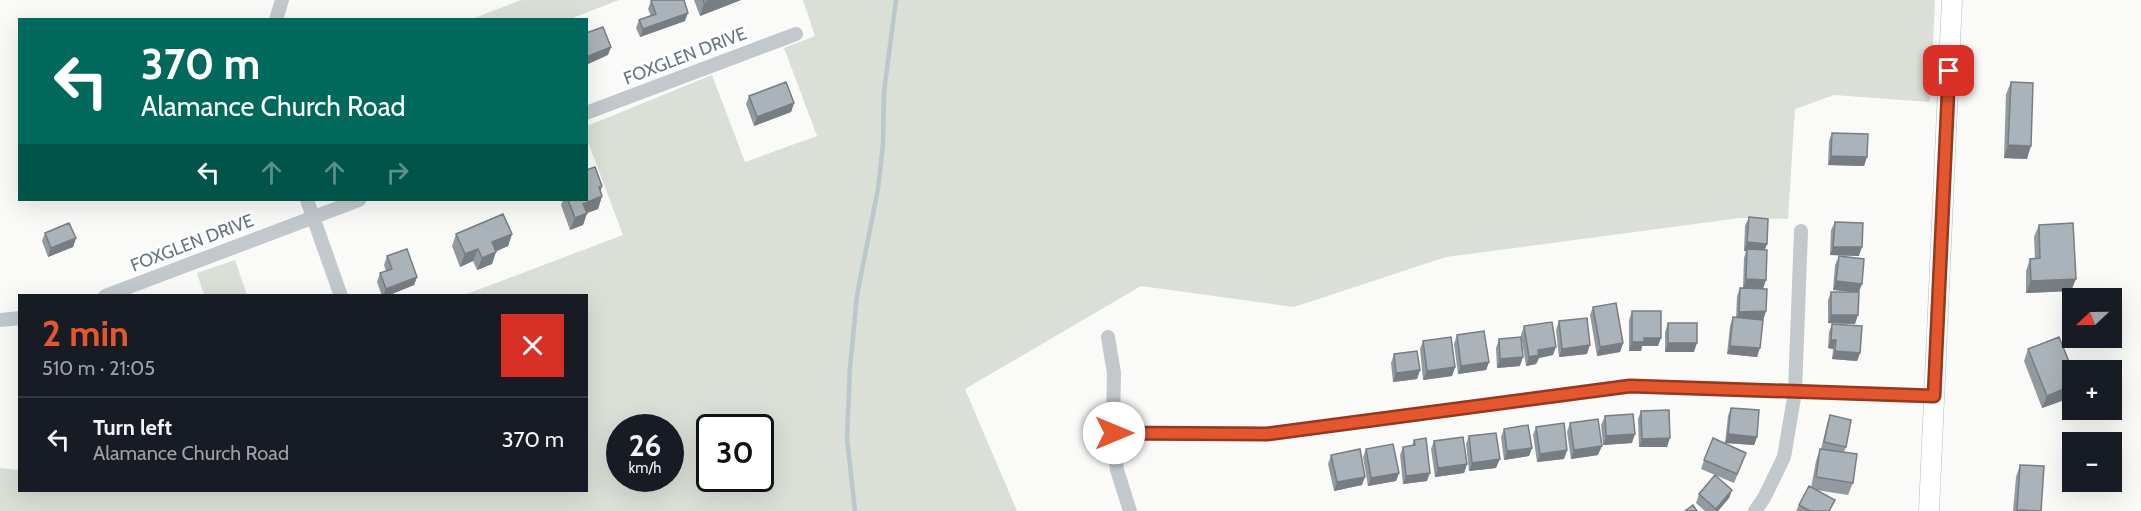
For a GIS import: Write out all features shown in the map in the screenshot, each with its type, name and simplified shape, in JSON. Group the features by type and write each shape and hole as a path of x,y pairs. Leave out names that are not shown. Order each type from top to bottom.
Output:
{"main road":[{"path":"1929,511 1952,0"}],"street":[{"path":"277,18 282,0"},
{"name":"FOXGLEN DRIVE","path":"588,112 796,33"},
{"path":"307,201 340,294"},
{"name":"FOXGLEN DRIVE","path":"110,294 356,201"},
{"path":"1755,511 1784,457 1795,393 1801,231"},
{"path":"0,320 18,318"},
{"path":"1108,337 1114,373 1114,433 1117,470 1130,511"},
{"path":"1114,433 1267,434 1630,386 1934,396"}],"shaded area":[{"path":"521,0 619,0 573,18 475,18"},
{"path":"803,0 1935,0 1930,102 1834,95 1795,109 1788,219 1740,218 1446,257 1294,307 1141,286 965,389 1017,511 0,511 0,468 18,470 18,492 588,492 588,294 467,294 623,235 588,142 588,126 712,75 745,162 817,136 784,48 815,36"},
{"path":"235,260 247,294 204,294 197,273"}],"building":[{"path":"684,0 688,13 643,29 639,20 656,14 651,1"},
{"path":"603,27 611,47 588,56 588,32"},
{"path":"786,82 794,103 757,117 749,96"},
{"path":"2011,82 2033,83 2031,146 2008,145"},
{"path":"1832,133 1868,134 1867,157 1831,156"},
{"path":"595,167 602,186 599,187 602,196 583,204 587,213 575,218 568,201 588,201 588,169"},
{"path":"503,214 512,234 492,242 496,252 482,258 478,249 465,254 456,234"},
{"path":"1749,217 1768,219 1767,244 1747,242"},
{"path":"1835,222 1863,223 1862,247 1833,247"},
{"path":"69,223 76,238 51,248 45,233"},
{"path":"2073,223 2076,279 2031,281 2030,259 2040,258 2039,225"},
{"path":"407,249 417,277 386,289 380,273 392,269 387,256"},
{"path":"1747,249 1767,250 1766,280 1746,279"},
{"path":"1839,256 1864,259 1862,284 1836,281"},
{"path":"1740,288 1767,289 1766,311 1739,312"},
{"path":"1831,292 1859,292 1858,315 1831,315"},
{"path":"1616,303 1623,343 1600,347 1593,307"},
{"path":"1632,311 1661,311 1661,338 1644,338 1644,342 1632,342"},
{"path":"1733,317 1763,320 1760,348 1730,346"},
{"path":"1587,318 1590,345 1562,349 1559,321"},
{"path":"1552,322 1556,347 1538,350 1539,355 1529,357 1524,326"},
{"path":"1668,323 1697,323 1697,343 1668,343"},
{"path":"1832,324 1862,326 1860,353 1835,351 1836,340 1831,340"},
{"path":"1484,331 1489,362 1461,366 1457,335"},
{"path":"1451,337 1455,367 1427,371 1423,341"},
{"path":"1521,337 1523,357 1500,359 1499,339"},
{"path":"2059,337 2068,360 2062,360 2062,390 2047,396 2028,349"},
{"path":"1417,351 1420,370 1396,373 1394,354"},
{"path":"1731,408 1759,410 1757,437 1728,434"},
{"path":"1669,410 1670,438 1642,439 1641,411"},
{"path":"1633,414 1635,434 1606,436 1605,416"},
{"path":"1830,415 1851,420 1846,447 1824,442"},
{"path":"1598,419 1602,446 1574,450 1570,423"},
{"path":"1564,423 1567,450 1540,454 1536,427"},
{"path":"1528,425 1532,448 1507,451 1504,429"},
{"path":"1496,433 1500,459 1472,463 1469,436"},
{"path":"1463,437 1467,464 1438,468 1434,441"},
{"path":"1426,438 1430,473 1406,476 1403,447 1415,445 1414,440"},
{"path":"1713,438 1746,453 1737,474 1704,460"},
{"path":"1393,444 1399,473 1371,478 1366,449"},
{"path":"1360,449 1365,477 1337,482 1331,455"},
{"path":"1820,449 1857,454 1853,483 1816,477"},
{"path":"2020,465 2044,466 2041,511 2017,510"},
{"path":"1715,475 1732,490 1716,509 1699,494"},
{"path":"1809,486 1835,500 1829,511 1810,511 1799,505"},
{"path":"1693,505 1697,511 1685,511"}],"waterway":[{"path":"855,511 847,438 850,368 857,295 878,189 883,144 884,92 896,0"}],"route":[{"path":"1114,433 1267,434 1630,386 1934,396 1949,71"}]}
